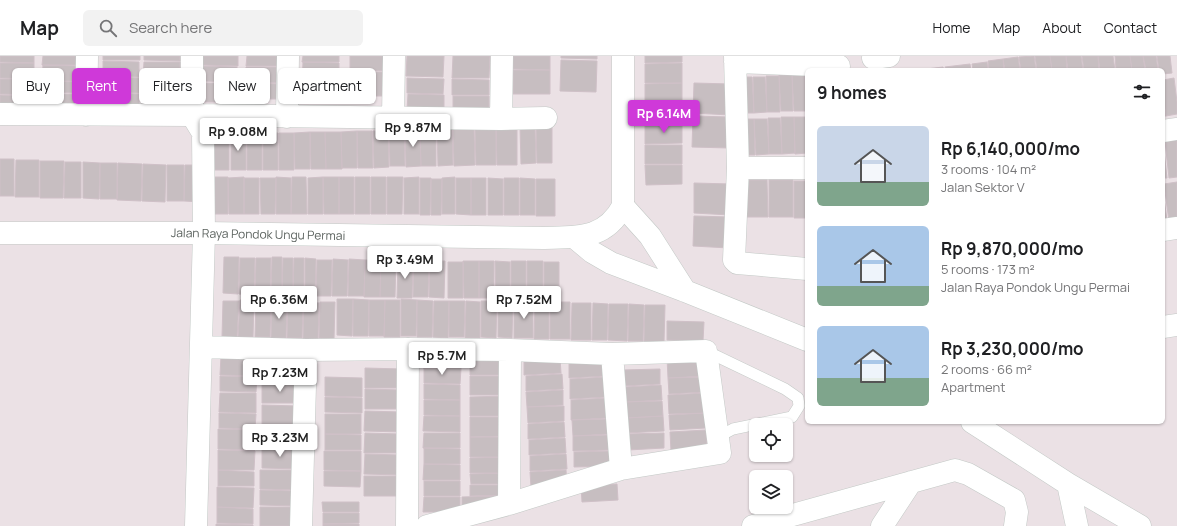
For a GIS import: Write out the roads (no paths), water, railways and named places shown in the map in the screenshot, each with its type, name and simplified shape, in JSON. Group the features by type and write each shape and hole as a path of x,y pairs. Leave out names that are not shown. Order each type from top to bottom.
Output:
{"street":[{"path":"86,115 87,56"},
{"path":"192,56 192,115 203,133 204,233 196,526"},
{"path":"287,117 288,56"},
{"path":"393,118 394,56"},
{"path":"501,119 502,56"},
{"path":"623,56 623,206 650,236 685,291"},
{"path":"805,270 737,263 735,261 738,168 735,59 839,66"},
{"path":"0,114 501,119 546,118"},
{"path":"1165,131 1177,129"},
{"path":"738,168 805,168"},
{"name":"Jalan Raya Pondok Ungu Permai","path":"0,233 204,233 544,238 574,237 591,234 609,226 623,206"},
{"path":"1165,230 1177,228"},
{"path":"574,237 592,252 611,263 805,339"},
{"path":"201,347 306,350 510,350 612,354 706,351 720,453 621,469 509,504 427,526"},
{"path":"407,526 408,349"},
{"path":"301,526 306,350"},
{"path":"509,504 510,350"},
{"path":"612,354 621,469"},
{"path":"975,424 1068,484 1140,526"},
{"path":"760,525 956,470 968,474 1014,500 1017,512 1015,526"},
{"path":"882,526 911,482"},
{"path":"1068,484 1077,526"}],"lane":[{"path":"706,351 785,389 798,398 799,406 792,416 733,429 718,437"}]}
